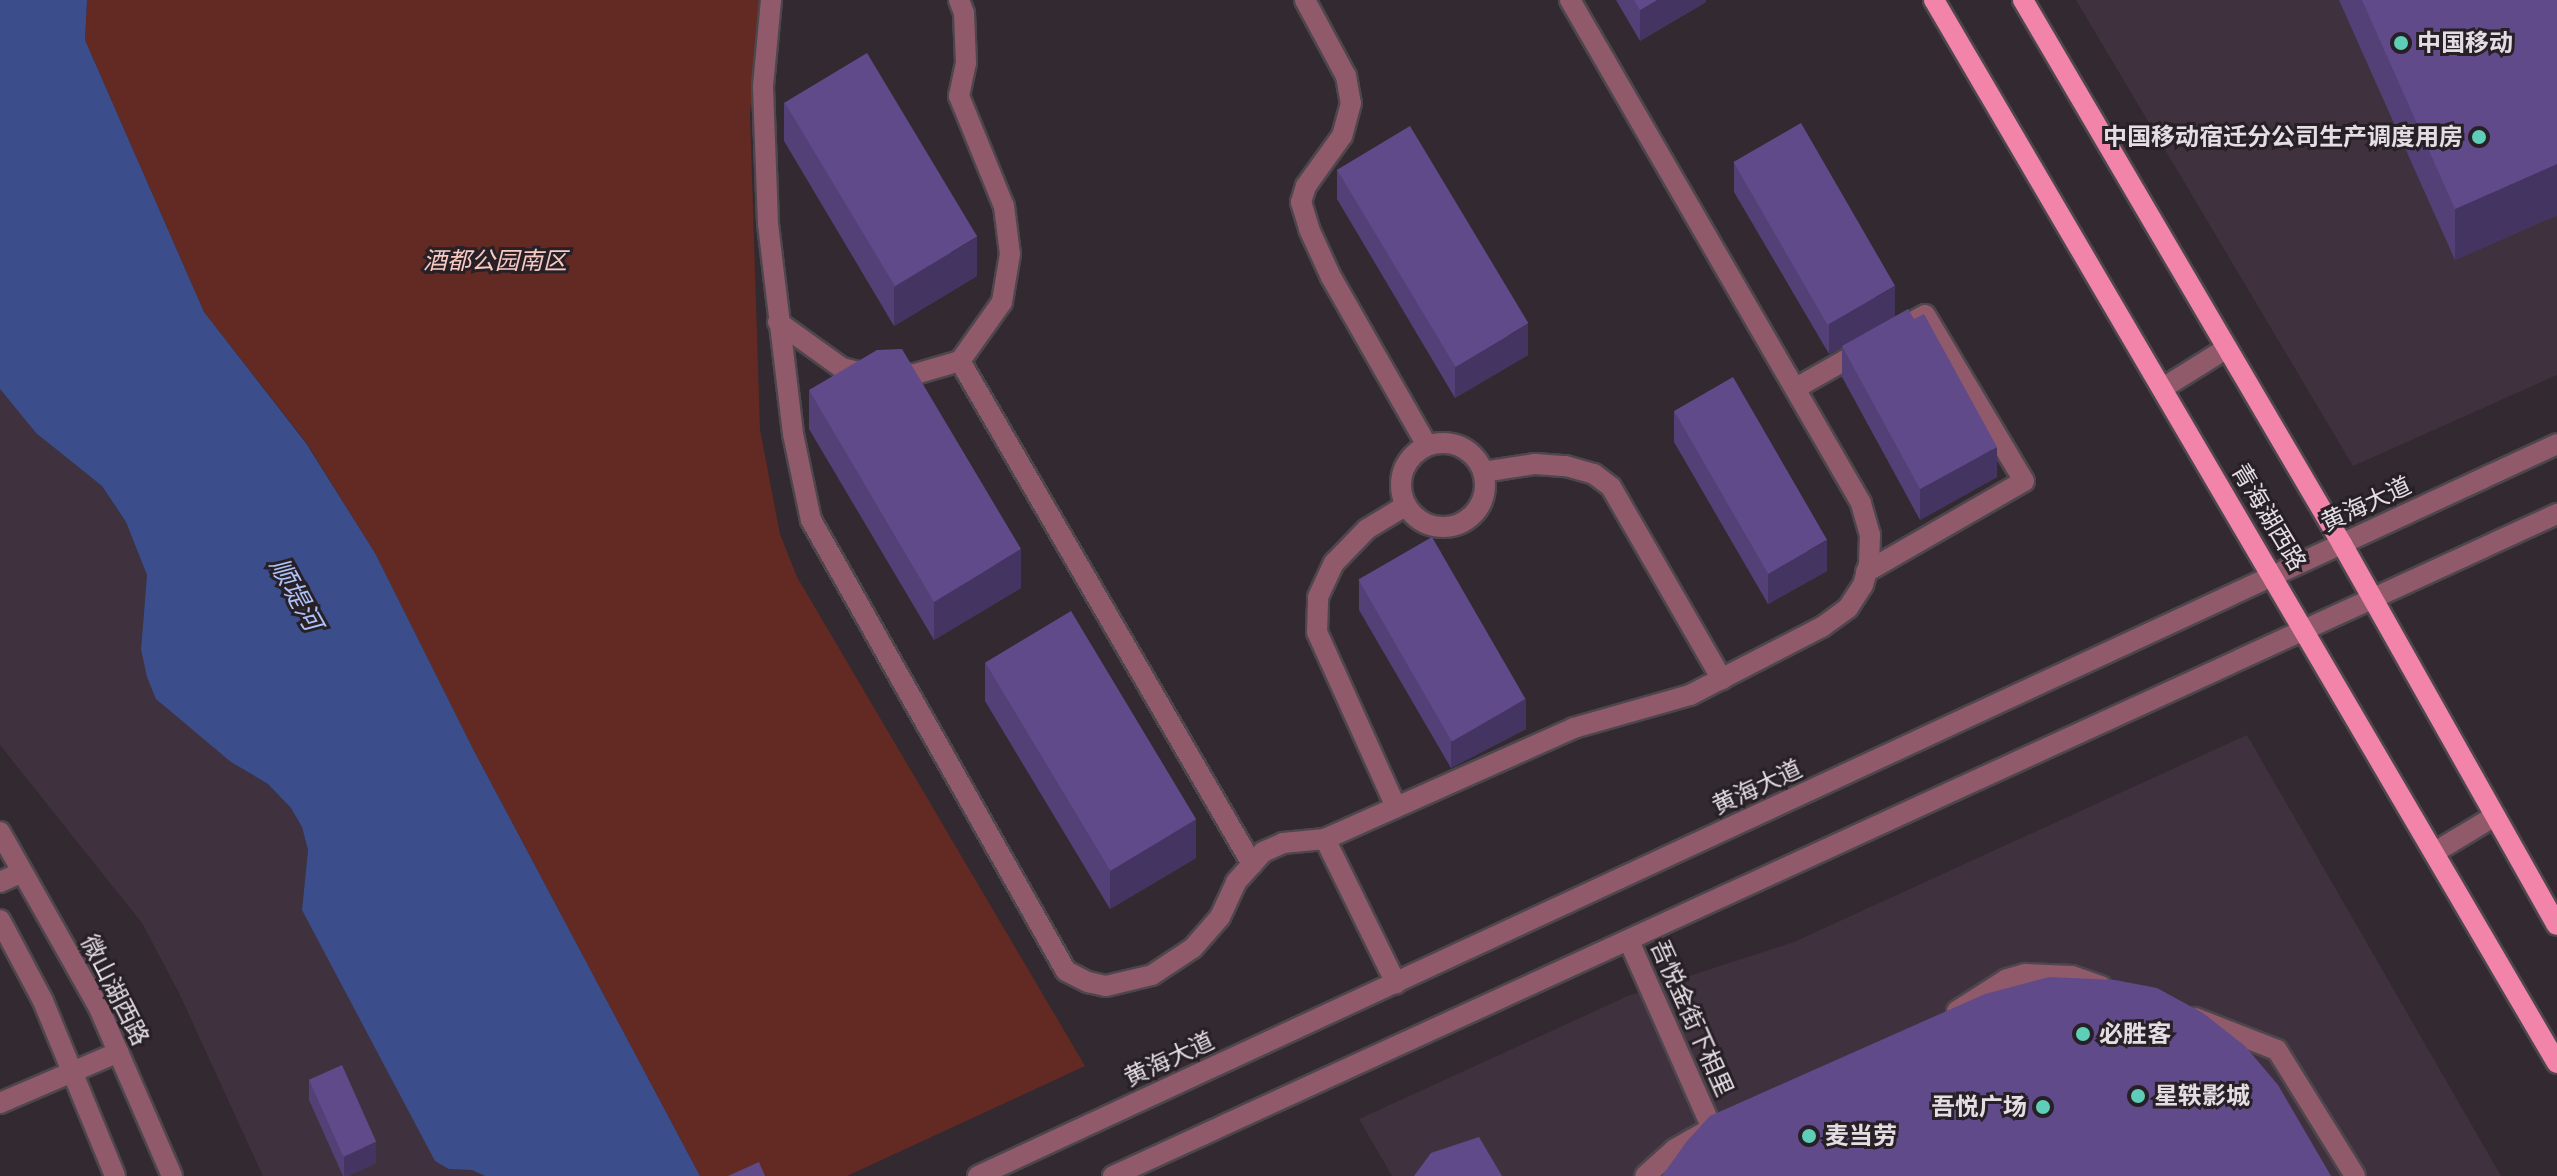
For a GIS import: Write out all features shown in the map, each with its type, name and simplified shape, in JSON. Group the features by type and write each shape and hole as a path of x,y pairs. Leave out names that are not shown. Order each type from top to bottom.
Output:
{"main road":[{"name":"青海湖西路","path":"1934,0 2557,1063"},
{"name":"青海湖西路","path":"2023,0 2342,544 2557,925"}],"street":[{"path":"771,0 763,87 768,224 793,434 811,520 1066,971 1088,982 1106,986 1152,975 1193,948 1220,917 1236,882 1263,852 1283,843 1325,839 1574,728 1628,710 1662,706 1822,627 1848,608 1863,585 1870,535 1861,503 1570,0"},
{"path":"778,322 842,368 874,376 915,374 960,361 1002,302 1010,254 1004,206 959,96 966,63 964,13 959,0"},
{"path":"1305,0 1346,76 1351,103 1342,136 1306,186 1301,202 1309,229 1331,277 1427,445"},
{"path":"1796,388 1925,315 2024,481 1866,572"},
{"path":"2163,388 2227,348"},
{"path":"960,361 1252,864"},
{"path":"1454,444 1477,460 1483,472 1485,486 1476,512 1453,527 1426,524 1405,506 1401,492 1406,464 1427,445 1454,444"},
{"name":"黄海大道","path":"978,1176 2557,444"},
{"path":"1483,472 1520,465 1566,466 1594,474 1611,487 1722,679"},
{"path":"1396,807 1317,632 1318,597 1334,563 1367,529 1405,506"},
{"path":"1113,1176 1154,1168 1629,941 2557,514"},
{"path":"2435,852 2495,816"},
{"name":"微山湖西路","path":"0,832 99,1008 172,1176"},
{"path":"1325,839 1396,983"},
{"path":"0,882 22,872"},
{"path":"0,920 43,1001 115,1176"},
{"name":"吾悦金街下相里","path":"1629,941 1719,1125 1675,1149 1645,1176"},
{"path":"1934,1025 2007,979 2025,974 2072,976 2118,992"},
{"path":"2178,1012 2239,1032 2277,1050 2355,1176"},
{"path":"0,1103 119,1052"}],"shaded area":[{"path":"2076,0 2557,0 2557,375 2353,466"},
{"path":"0,389 36,433 102,486 126,522 147,575 141,649 231,762 268,784 291,808 302,827 308,850 302,910 449,1169 472,1170 485,1176 263,1176 179,993 142,923 0,745"},
{"path":"2247,735 2501,1176 1392,1176 1359,1119 1628,996 1794,942"}],"green space":[{"name":"酒都公园南区","path":"87,0 761,0 750,113 760,430 780,534 797,577 1085,1066 847,1176 700,1176 473,749 375,553 306,442 204,312 85,40"}],"water":[{"name":"顺堤河","path":"0,0 87,0 85,40 204,312 306,443 375,553 473,749 700,1176 485,1176 472,1170 449,1169 435,1161 302,910 308,850 302,827 291,808 268,784 231,762 156,699 141,649 147,575 126,522 102,486 36,433 0,389"}],"building":[{"path":"1634,0 1657,0 1640,10"},
{"name":"中国移动宿迁分公司生产调度用房","path":"2362,0 2557,0 2557,164 2455,209"},
{"path":"867,53 977,236 895,286 785,102"},
{"path":"1801,123 1895,286 1827,325 1733,162"},
{"path":"1410,126 1528,323 1456,367 1337,170"},
{"path":"1908,309 1914,319 1924,314 1997,447 1920,489 1842,346"},
{"path":"902,349 1021,549 934,602 809,390 877,350"},
{"path":"1733,377 1827,540 1768,574 1674,411"},
{"path":"1432,537 1526,699 1452,741 1358,580"},
{"path":"1071,611 1196,819 1110,871 985,663"},
{"name":"吾悦广场","path":"2049,977 2115,980 2157,988 2203,1013 2245,1046 2278,1085 2331,1176 1662,1176 1710,1116 1985,994"},
{"path":"342,1065 376,1142 343,1156 309,1080"},
{"path":"1479,1137 1502,1176 1414,1176 1431,1153"},
{"path":"759,1162 765,1176 728,1176"}],"place":[{"name":"中国移动","path":"2401,43"},
{"name":"中国移动宿迁分公司生产调度用房","path":"2479,137"},
{"name":"必胜客","path":"2083,1034"},
{"name":"星轶影城","path":"2138,1096"},
{"name":"吾悦广场","path":"2043,1107"},
{"name":"麦当劳","path":"1809,1136"}]}
